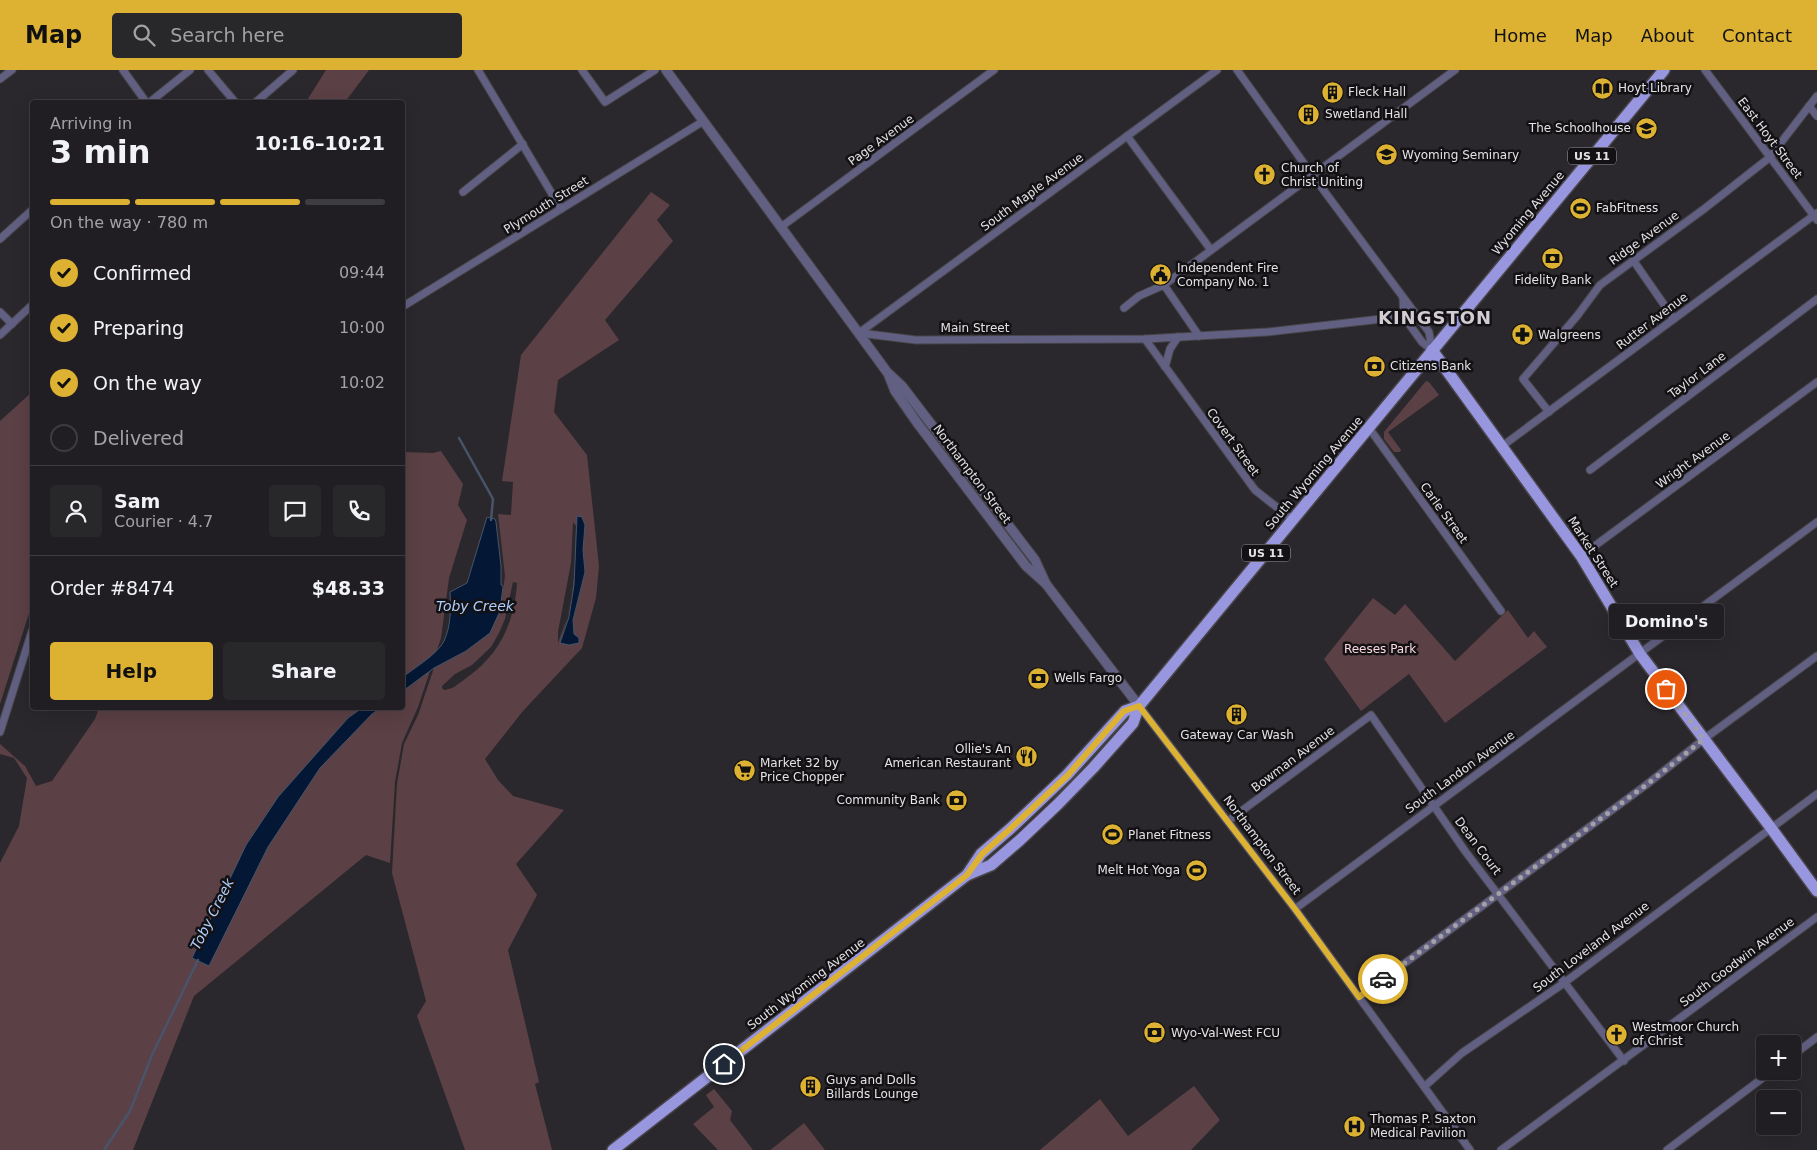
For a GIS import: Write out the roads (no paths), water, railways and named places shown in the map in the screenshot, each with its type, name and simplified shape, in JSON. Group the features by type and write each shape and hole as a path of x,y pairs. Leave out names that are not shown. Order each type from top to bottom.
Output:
{"main road":[{"name":"Wyoming Avenue","path":"1432,350 1664,70"},
{"name":"South Wyoming Avenue","path":"613,1150 967,875 982,854 1067,776 1124,711 1139,706 1432,350"},
{"name":"Market Street","path":"1432,350 1581,556 1640,654 1817,891"}],"street":[{"path":"0,79 12,70"},
{"path":"123,70 145,100"},
{"path":"152,100 190,70"},
{"path":"208,70 233,100"},
{"path":"258,100 293,70"},
{"path":"478,70 561,209"},
{"path":"582,70 605,102 655,70"},
{"path":"666,70 702,122 859,333"},
{"name":"Page Avenue","path":"781,227 994,70"},
{"name":"South Maple Avenue","path":"859,333 1217,70"},
{"name":"Market Street","path":"1237,70 1429,332 1432,350"},
{"path":"1124,308 1139,296 1164,285 1455,70"},
{"name":"East Hoyt Street","path":"1705,70 1769,158 1816,216"},
{"name":"Ridge Avenue","path":"1549,412 1523,379 1577,316 1600,285 1704,209 1769,158 1817,96"},
{"path":"1809,106 1817,116"},
{"name":"Plymouth Street","path":"405,305 702,122"},
{"path":"1127,136 1211,250"},
{"path":"463,192 523,144"},
{"path":"0,239 30,212"},
{"name":"Rutter Avenue","path":"1501,447 1816,216"},
{"path":"1633,260 1674,319"},
{"path":"1164,285 1199,336"},
{"path":"1403,298 1404,317"},
{"name":"Taylor Lane","path":"1590,470 1817,299"},
{"path":"0,335 30,307"},
{"path":"0,312 12,324"},
{"name":"Main Street","path":"859,333 916,340 1144,339 1275,331 1416,315"},
{"name":"Market Street","path":"1404,317 1422,342 1432,350"},
{"name":"Northampton Street","path":"859,333 888,372 902,386 1035,560 1046,584 1295,909 1470,1150"},
{"path":"1165,367 1170,350 1178,337"},
{"name":"Covert Street","path":"1144,339 1255,490 1293,520"},
{"name":"Wright Avenue","path":"1581,556 1817,382"},
{"name":"Carle Street","path":"1369,428 1501,611"},
{"name":"South Landon Avenue","path":"1295,909 1817,522"},
{"path":"0,732 30,637"},
{"path":"1359,997 1817,656"},
{"name":"Dean Court","path":"1370,715 1466,851 1624,1061"},
{"name":"Bowman Avenue","path":"1228,821 1370,715"},
{"name":"South Loveland Avenue","path":"1425,1086 1462,1053 1564,983 1817,794"},
{"name":"South Goodwin Avenue","path":"1501,1150 1817,917"},
{"path":"1801,1050 1817,1038"},
{"path":"1667,1150 1760,1080"}],"water":[{"path":"577,516 582,517 585,525 583,550 585,572 573,620 574,634 579,638 579,643 569,645 560,643 569,617 574,585"},
{"name":"Toby Creek","path":"487,517 495,519 501,566 501,585 503,586 500,611 490,633 466,651 434,668 405,690 405,676 431,656 444,641 449,623 450,592 467,583"},
{"name":"Toby Creek","path":"359,710 378,710 320,768 268,847 209,966 192,958 246,845 278,797 348,718"}],"waterway":[{"name":"Toby Creek","path":"459,438 493,499 491,520"},
{"name":"Toby Creek","path":"104,1150 130,1111 152,1055 198,960"}],"place":[{"name":"Hoyt Library","path":"1602,88"},
{"name":"Fleck Hall","path":"1332,92"},
{"name":"Swetland Hall","path":"1309,114"},
{"name":"The Schoolhouse","path":"1647,128"},
{"name":"Wyoming Seminary","path":"1386,155"},
{"name":"Church of Christ Uniting","path":"1265,175"},
{"name":"FabFitness","path":"1580,208"},
{"name":"Fidelity Bank","path":"1553,259"},
{"name":"Independent Fire Company No. 1","path":"1161,275"},
{"name":"Walgreens","path":"1522,335"},
{"name":"Citizens Bank","path":"1374,366"},
{"name":"Wells Fargo","path":"1038,678"},
{"name":"Domino's","path":"1666,689"},
{"name":"Gateway Car Wash","path":"1237,714"},
{"name":"Ollie's An American Restaurant","path":"1027,756"},
{"name":"Market 32 by Price Chopper","path":"744,770"},
{"name":"Community Bank","path":"956,800"},
{"name":"Planet Fitness","path":"1112,835"},
{"name":"Melt Hot Yoga","path":"1196,870"},
{"name":"Wyo-Val-West FCU","path":"1155,1033"},
{"name":"Westmoor Church of Christ","path":"1616,1034"},
{"name":"Guys and Dolls Billards Lounge","path":"810,1087"},
{"name":"Thomas P. Saxton Medical Pavilion","path":"1354,1126"}],"district":[{"name":"KINGSTON","path":"1435,317"}],"park label":[{"name":"Reeses Park","path":"1380,649"}]}
